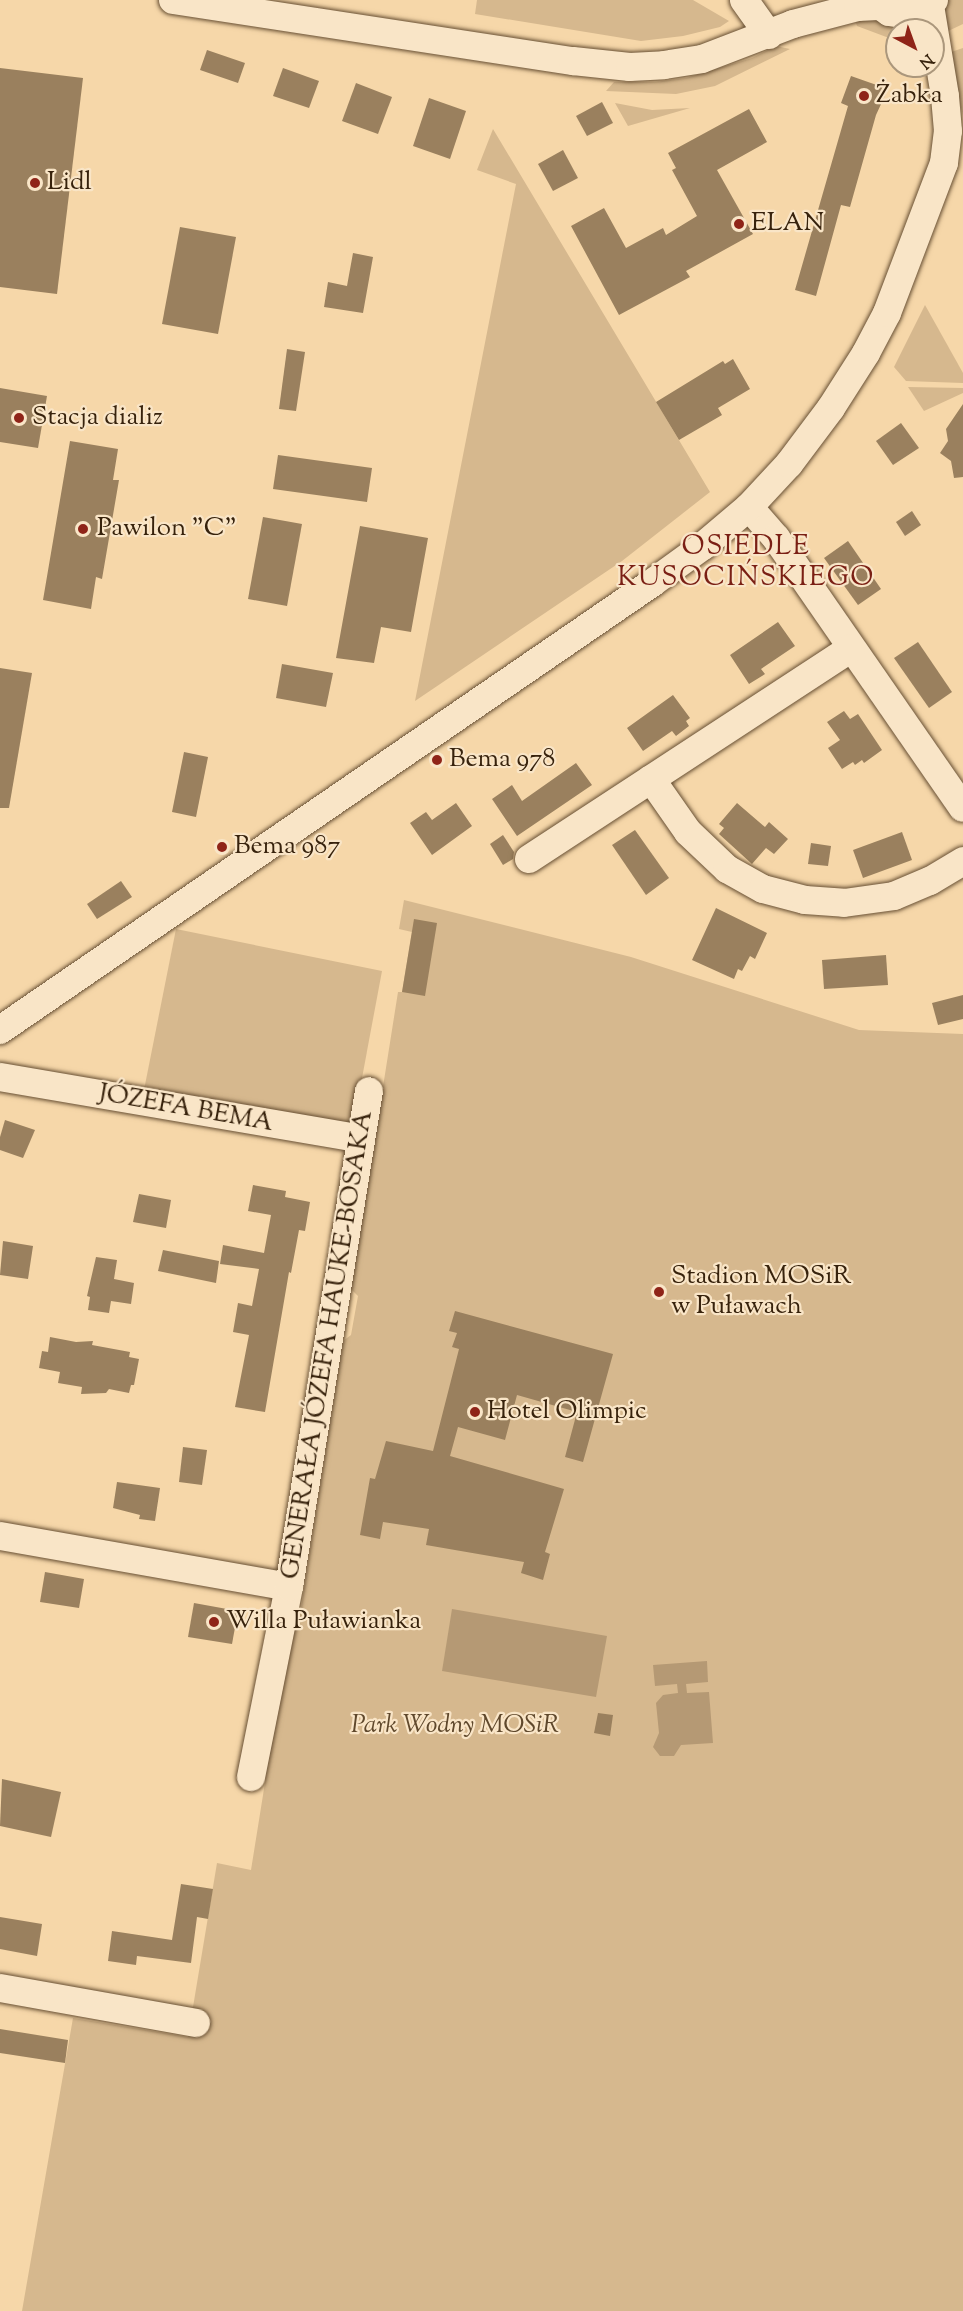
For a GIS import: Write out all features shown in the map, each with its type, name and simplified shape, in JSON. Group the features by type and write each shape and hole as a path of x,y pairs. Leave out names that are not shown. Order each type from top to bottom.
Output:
{"street":[{"path":"0,1029 652,583 703,546 749,507 805,445 866,353 887,313 934,195 956,132 945,96 932,3 912,14 858,7 781,30 702,59 630,67 573,61 173,0"},
{"path":"744,0 781,30"},
{"path":"781,30 828,0"},
{"path":"936,78 945,96"},
{"path":"749,507 776,538 963,808"},
{"path":"528,859 851,648"},
{"path":"651,779 688,832 727,869 764,889 805,900 844,903 894,896 930,881 963,861"},
{"name":"JÓZEFA BEMA","path":"0,1053 6,1078 361,1139"},
{"name":"GENERAŁA JÓZEFA HAUKE-BOSAKA","path":"251,1777 289,1587 369,1091"},
{"path":"0,1536 289,1587"},
{"path":"0,1988 196,2023"}],"green space":[{"path":"477,0 693,0 729,21 720,27 683,36 641,41 475,14"},
{"path":"945,0 963,0 963,24 945,33"},
{"path":"861,15 885,22 885,36 857,26 854,16"},
{"path":"776,46 790,49 715,86 676,94 606,91 614,82 655,82 686,78 752,58"},
{"path":"963,48 963,116 948,53"},
{"path":"615,103 652,110 690,108 628,126"},
{"path":"493,129 710,492 622,561 415,701 516,184 477,170"},
{"path":"925,305 963,373 963,383 906,381 894,367"},
{"path":"908,387 963,388 963,393 924,411"},
{"name":"Park Wodny MOSiR","path":"404,900 631,957 859,1030 963,1034 963,2311 22,2311 73,2018 188,2037 217,1863 251,1870 292,1614 300,1615 343,1341 351,1335 358,1296 351,1289 398,992 402,992 412,932 399,929"},
{"path":"176,929 382,971 353,1126 144,1090"}],"shaded area":[{"path":"452,1609 607,1636 596,1697 442,1671"},
{"path":"707,1661 708,1682 686,1684 687,1693 709,1692 713,1743 681,1745 674,1756 660,1756 653,1747 659,1733 656,1703 663,1695 678,1693 677,1684 655,1686 653,1665"}],"building":[{"path":"207,50 245,63 238,83 200,70"},
{"name":"Lidl","path":"0,68 83,78 57,294 0,287"},
{"path":"283,68 319,81 309,108 273,96"},
{"path":"851,76 888,89 876,115 850,207 841,205 816,296 795,290 848,106 841,103"},
{"path":"356,83 392,97 378,134 342,121"},
{"path":"429,98 466,111 450,159 413,146"},
{"path":"602,102 613,123 587,136 576,116"},
{"path":"749,109 767,142 717,170 753,234 686,271 690,277 619,315 571,226 604,208 626,248 663,228 666,235 697,216 672,170 676,168 668,153"},
{"path":"563,150 578,178 553,191 538,164"},
{"path":"180,227 236,237 218,334 162,324"},
{"path":"353,253 373,257 363,313 324,307 328,282 347,286"},
{"path":"287,349 305,352 296,411 279,409"},
{"path":"733,359 750,389 718,408 722,415 679,440 656,402 723,361 725,364"},
{"name":"Stacja dializ","path":"0,388 47,396 38,448 0,442"},
{"path":"963,404 963,477 954,478 951,461 940,453 948,441 946,429"},
{"path":"901,423 919,448 893,465 876,441"},
{"name":"Pawilon \"C\"","path":"70,441 118,449 113,480 119,480 102,579 96,577 91,609 43,600"},
{"path":"278,455 372,468 367,502 273,489"},
{"path":"912,511 921,525 905,536 896,522"},
{"path":"263,517 302,524 287,606 248,599"},
{"path":"360,526 428,538 411,632 381,627 374,663 336,658"},
{"path":"848,541 881,589 858,605 824,558"},
{"path":"778,622 795,646 761,669 765,674 749,684 730,655"},
{"path":"918,642 952,692 929,708 894,658"},
{"path":"282,664 333,673 326,707 276,698"},
{"path":"0,668 32,673 9,808 0,808"},
{"path":"673,695 690,718 686,721 689,726 676,736 672,731 643,751 627,728"},
{"path":"844,711 850,719 858,714 882,750 864,763 862,760 855,765 853,762 842,769 828,748 840,740 827,722"},
{"path":"184,752 208,757 196,817 172,812"},
{"path":"576,763 592,785 517,836 492,799 512,785 522,801"},
{"path":"456,803 472,826 432,855 410,823 426,812 432,820"},
{"path":"737,803 765,827 769,822 788,839 774,854 766,848 752,864 719,834 724,828 719,824"},
{"path":"635,830 669,878 646,895 612,845"},
{"path":"902,832 912,860 863,878 853,850"},
{"path":"503,835 514,852 513,859 503,865 490,844"},
{"path":"811,843 831,846 828,866 808,864"},
{"path":"121,881 132,897 97,919 87,904"},
{"path":"716,908 767,933 755,959 750,956 742,971 738,969 734,979 692,960"},
{"path":"414,919 437,923 425,996 402,992"},
{"path":"886,955 888,985 824,989 822,960"},
{"path":"963,995 963,1019 938,1025 932,1003"},
{"path":"5,1120 35,1130 23,1158 0,1150 0,1137"},
{"path":"253,1185 286,1191 285,1197 310,1202 305,1231 299,1230 291,1273 289,1272 265,1412 235,1407 249,1335 233,1332 238,1303 252,1306 259,1269 220,1264 223,1245 264,1253 271,1215 248,1211"},
{"path":"139,1194 171,1200 166,1228 133,1222"},
{"path":"3,1241 33,1246 28,1279 0,1275"},
{"path":"163,1250 219,1261 216,1283 158,1271"},
{"path":"96,1257 117,1260 114,1279 134,1283 131,1304 111,1301 109,1313 88,1310 90,1297 87,1296"},
{"path":"455,1311 613,1354 583,1462 565,1457 577,1412 517,1395 505,1440 458,1427 450,1456 564,1489 545,1552 550,1554 543,1580 521,1573 524,1562 426,1545 429,1529 383,1522 380,1539 360,1535 370,1478 375,1479 386,1441 433,1451 459,1349 452,1347 457,1333 449,1331"},
{"path":"50,1337 76,1342 93,1341 92,1345 130,1352 129,1357 139,1359 134,1385 131,1385 129,1393 109,1389 106,1393 81,1394 82,1387 58,1383 60,1372 39,1368 42,1351 48,1352"},
{"path":"183,1447 207,1450 202,1485 179,1482"},
{"path":"117,1482 160,1488 155,1521 139,1519 140,1515 113,1508"},
{"path":"45,1572 84,1579 79,1608 40,1602"},
{"path":"194,1603 238,1611 232,1644 188,1637"},
{"path":"598,1713 613,1715 610,1736 594,1733"},
{"path":"2,1779 61,1792 51,1837 0,1826"},
{"path":"181,1884 213,1889 208,1919 197,1917 191,1963 137,1956 136,1965 108,1961 112,1931 172,1940"},
{"path":"0,1917 42,1924 37,1956 0,1949"},
{"path":"0,2029 68,2040 65,2063 0,2053"}],"place":[{"name":"Żabka","path":"864,96"},
{"name":"Lidl","path":"35,183"},
{"name":"ELAN","path":"739,224"},
{"name":"Stacja dializ","path":"19,418"},
{"name":"Pawilon \"C\"","path":"83,529"},
{"name":"Bema 978","path":"437,760"},
{"name":"Bema 987","path":"222,847"},
{"name":"Stadion MOSiR w Puławach","path":"659,1292"},
{"name":"Hotel Olimpic","path":"475,1412"},
{"name":"Willa Puławianka","path":"214,1622"}],"district":[{"name":"OSIEDLE KUSOCIŃSKIEGO","path":"746,562"}]}
